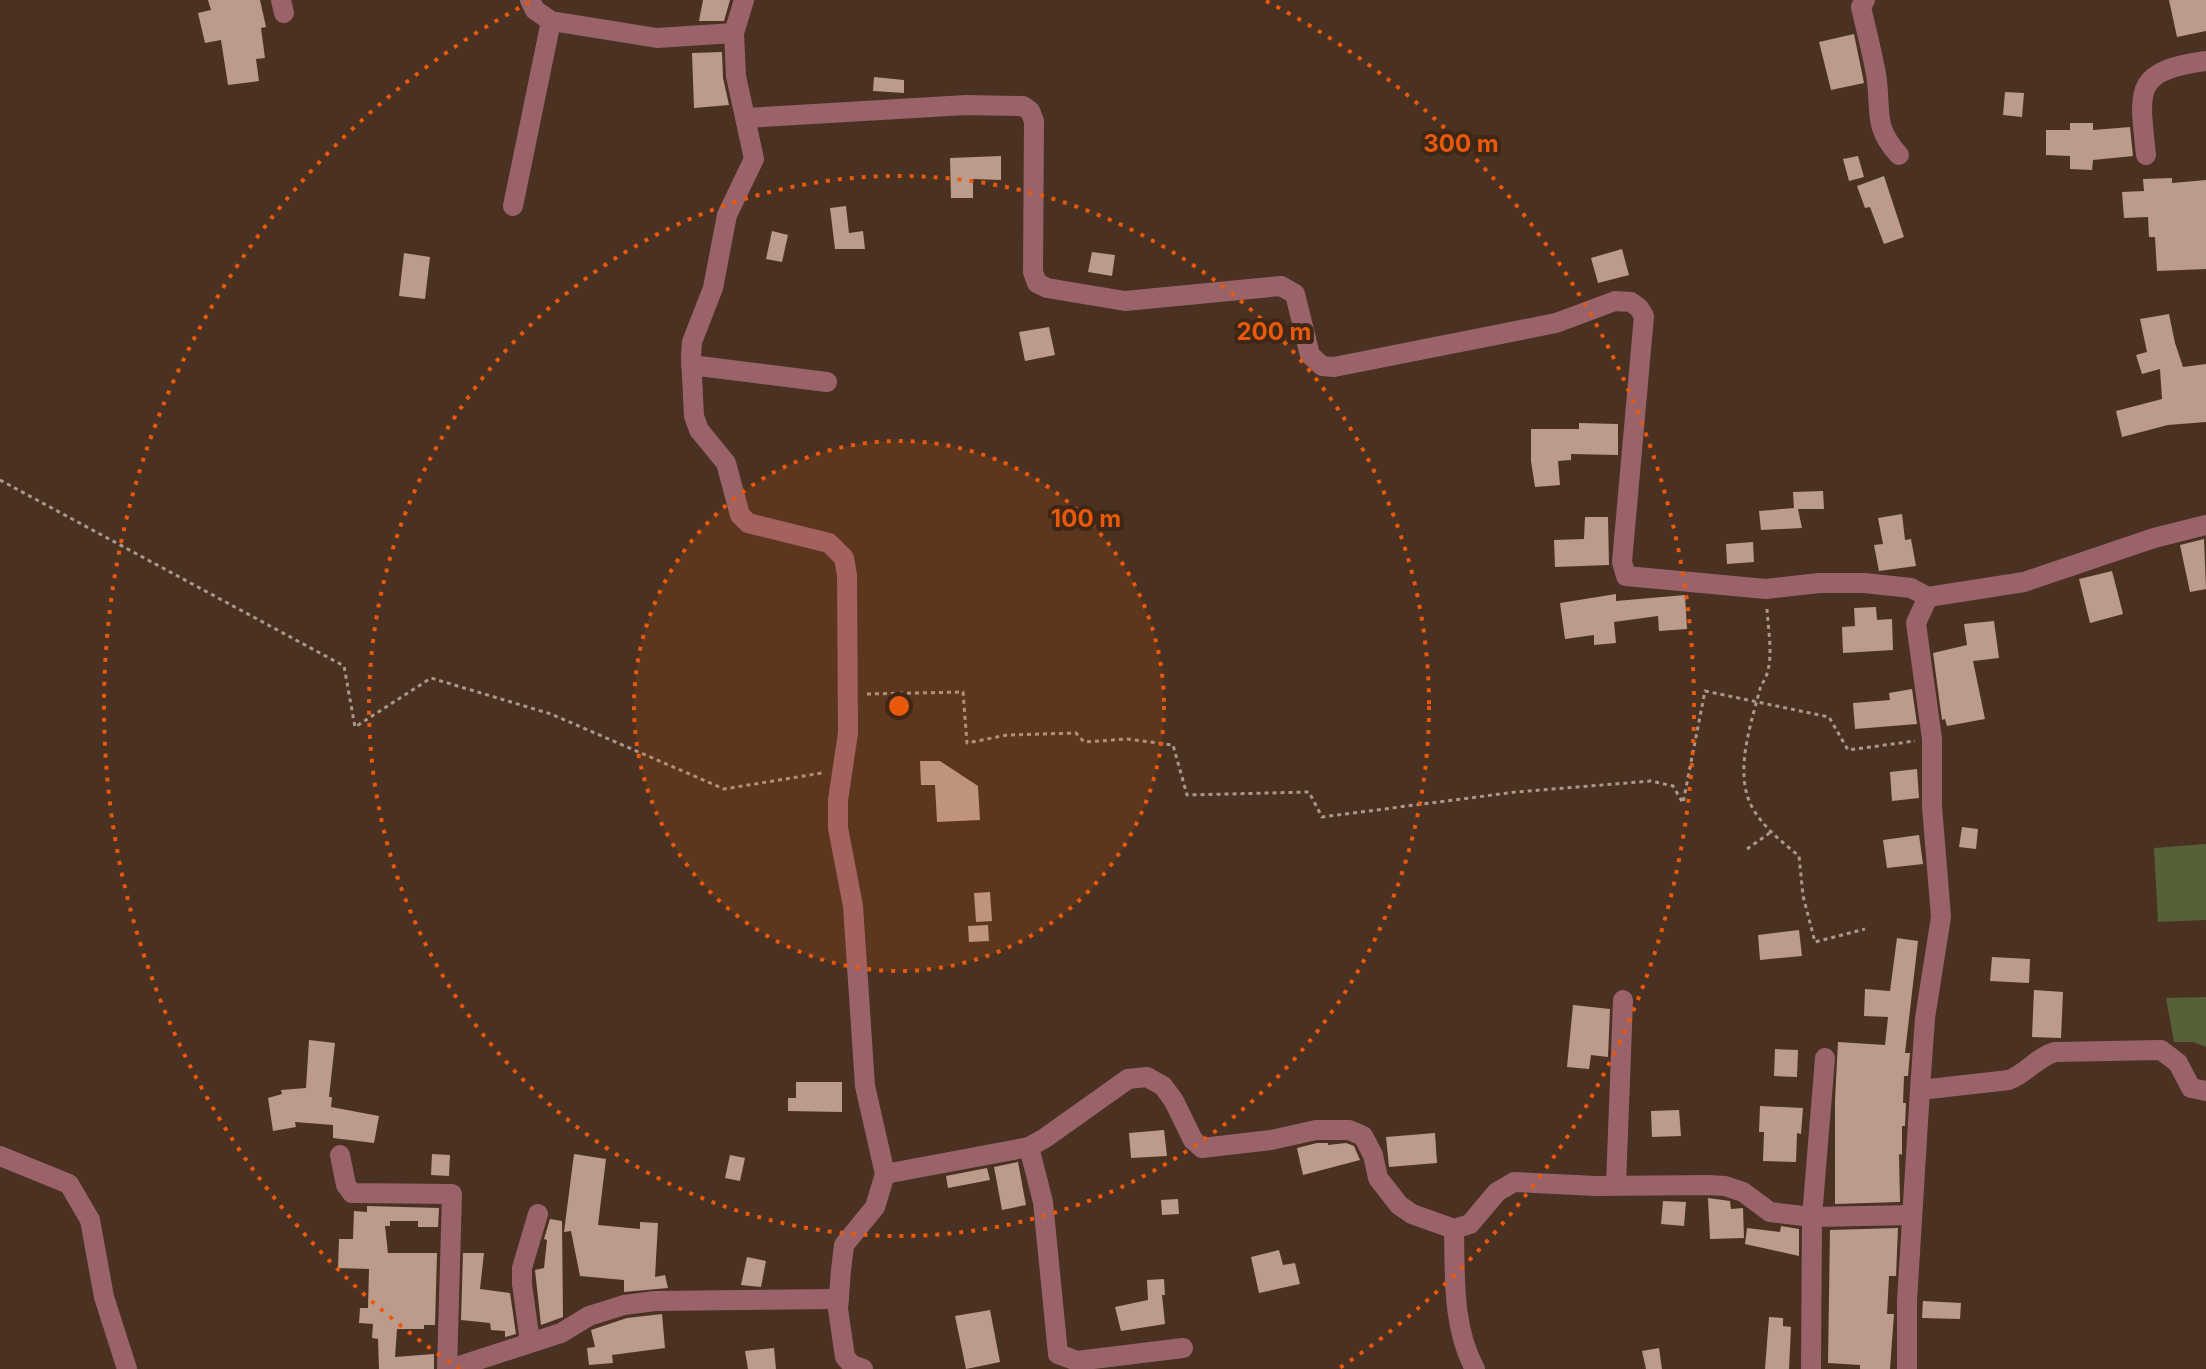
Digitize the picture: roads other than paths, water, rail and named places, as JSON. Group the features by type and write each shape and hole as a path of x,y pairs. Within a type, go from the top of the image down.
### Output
{"street":[{"path":"530,0 535,10 551,21 657,38 734,33"},
{"path":"744,0 734,33 736,76 754,159 727,215 713,288 692,342 694,416 699,430 726,463 740,515 748,523 829,543 844,558 847,575 848,696 838,828 853,906 865,1086 885,1174 875,1207 844,1245 839,1299 845,1357 852,1365 863,1369"},
{"path":"1865,0 1861,7 1876,77 1881,130 1899,155"},
{"path":"513,206 551,21"},
{"path":"2146,155 2142,97 2151,78 2167,68 2206,61"},
{"path":"746,118 966,105 1023,106 1030,111 1035,130 1033,272 1037,283 1047,288 1125,301 1281,286 1295,294 1310,355 1322,366 1334,367 1556,323 1615,301 1631,302 1644,316 1622,562 1626,576 1766,589 1819,583 1864,583 1911,588 1928,597 2024,582 2154,538 2206,525"},
{"path":"691,365 827,382"},
{"path":"1907,1369 1907,1301 1925,1018 1941,917 1932,806 1932,739 1916,623 1928,597"},
{"path":"1616,1185 1623,1000"},
{"path":"1920,1090 2009,1080 2022,1075 2043,1055 2055,1052 2161,1050 2178,1063 2191,1088 2206,1091"},
{"path":"1811,1369 1812,1217 1825,1058"},
{"path":"885,1174 1029,1147 1128,1079 1147,1077 1163,1086 1193,1140 1202,1148 1271,1140 1316,1130 1349,1130 1363,1136 1373,1155 1378,1178 1399,1205 1412,1214 1454,1229 1470,1224 1497,1192 1514,1182 1725,1186 1743,1192 1770,1212 1812,1217 1912,1215"},
{"path":"1029,1147 1043,1202 1058,1354 1077,1361 1183,1348"},
{"path":"340,1155 346,1185 352,1193 452,1194 448,1369 561,1333 589,1316 624,1305 655,1301 839,1299"},
{"path":"0,1156 69,1184 90,1220 104,1297 127,1369"},
{"path":"530,1342 522,1268 538,1214"},
{"path":"1454,1229 1456,1291 1462,1338 1475,1369"}]}
